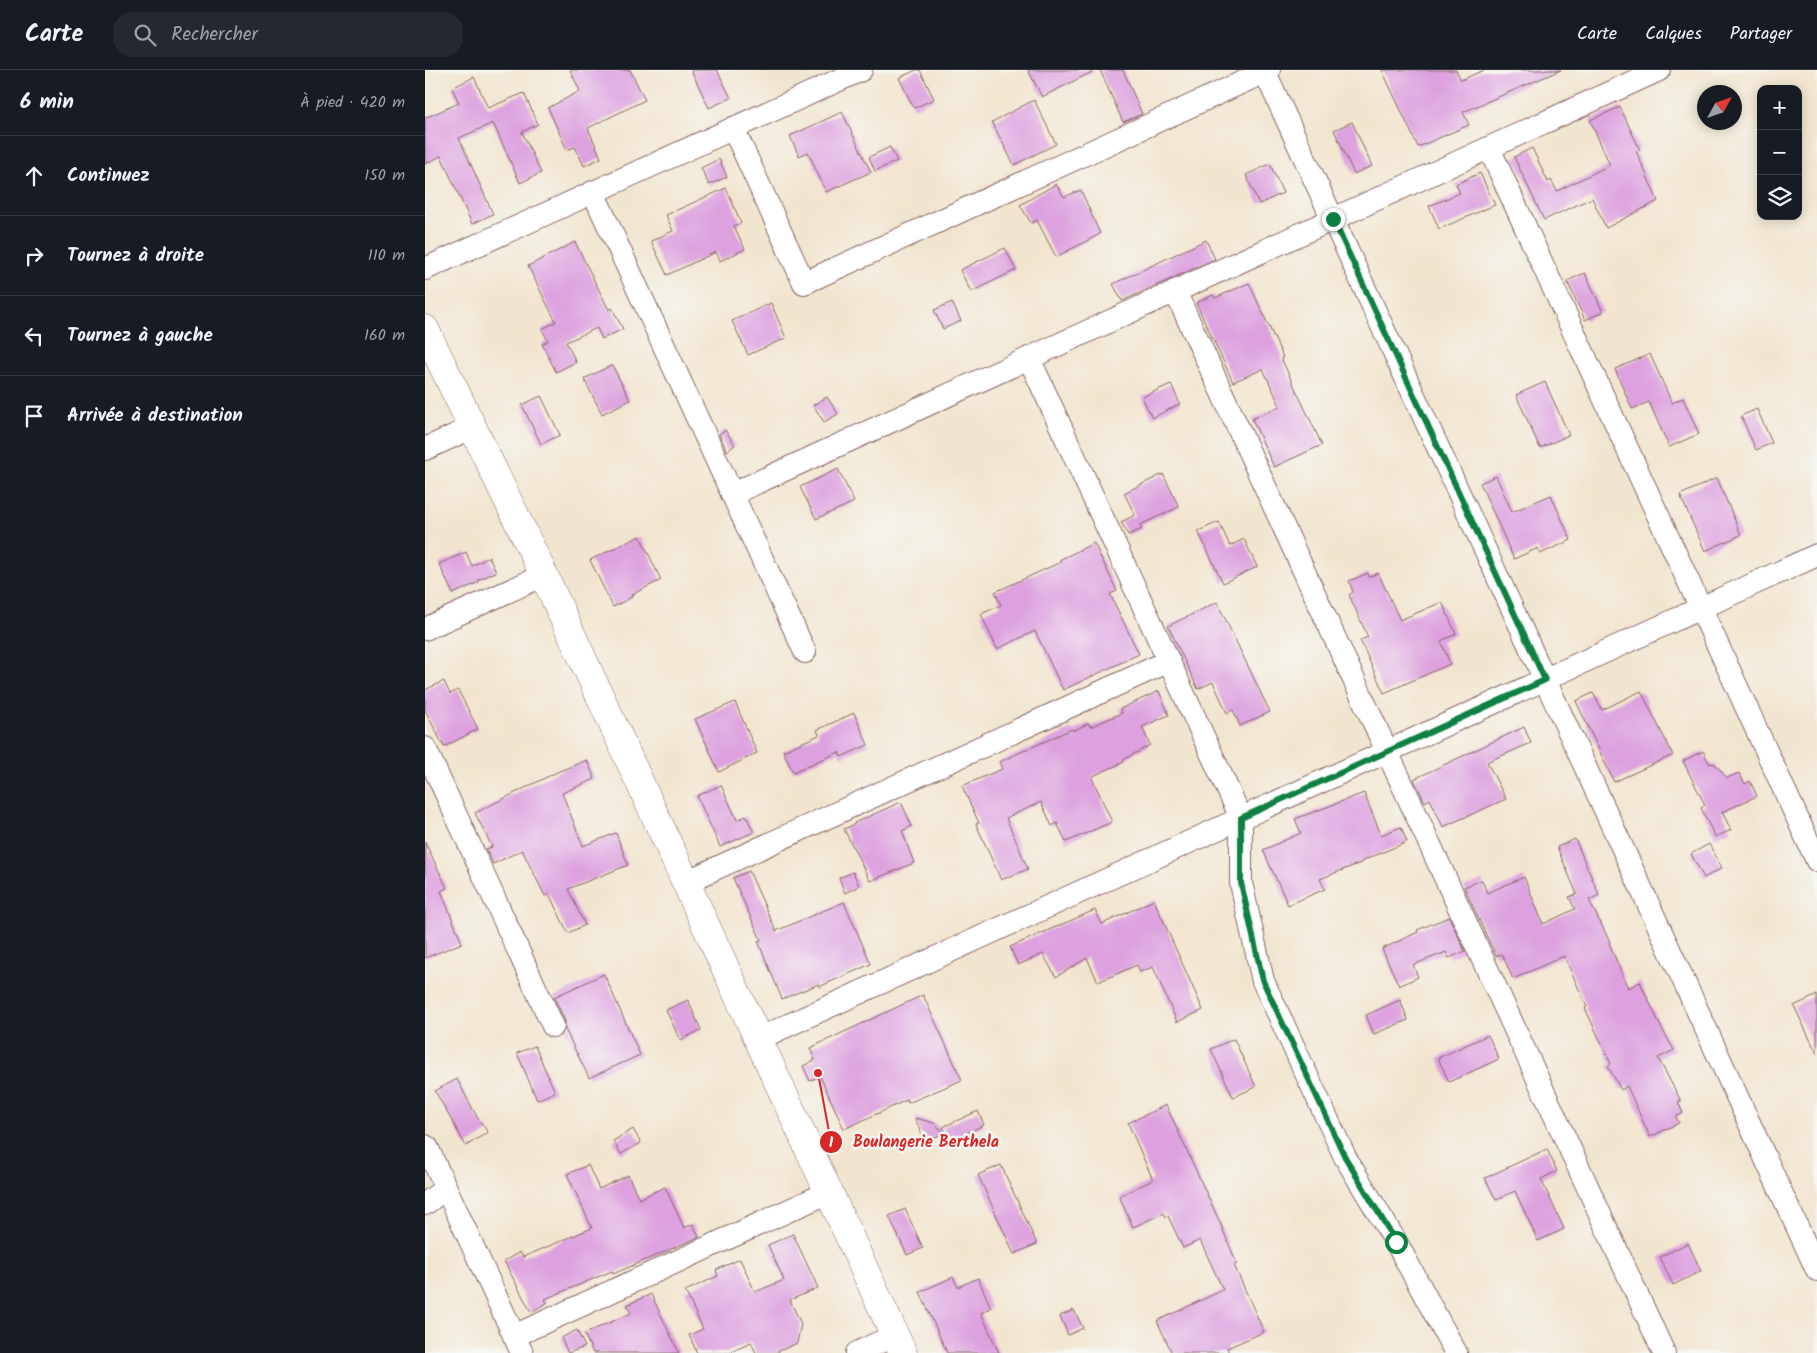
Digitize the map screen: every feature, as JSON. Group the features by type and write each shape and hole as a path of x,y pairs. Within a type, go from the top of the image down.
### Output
{"main road":[{"path":"425,329 544,575 899,1344"}],"street":[{"path":"425,269 860,70"},
{"path":"732,494 1659,70"},
{"path":"733,128 804,282 1266,71 1817,1270"},
{"path":"1489,148 1817,861"},
{"path":"593,192 805,652"},
{"path":"1175,291 1664,1353"},
{"path":"1029,358 1241,818 1241,883 1263,981 1345,1157 1396,1242 1456,1353"},
{"path":"425,449 473,427"},
{"path":"758,1039 1817,555"},
{"path":"425,629 544,575"},
{"path":"686,882 1169,662"},
{"path":"425,748 553,1026"},
{"path":"425,1146 518,1344 829,1192"},
{"path":"425,1204 446,1188"},
{"path":"857,1353 899,1344"}],"building":[{"path":"570,70 630,70 645,100 588,128 601,158 584,166 575,147 567,150 548,108 580,91"},
{"path":"691,70 717,70 731,98 709,108"},
{"path":"920,70 934,99 914,108 899,78"},
{"path":"1028,70 1096,70 1042,97"},
{"path":"1100,70 1123,70 1142,114 1123,122"},
{"path":"1382,70 1456,70 1461,80 1484,70 1561,70 1463,112 1469,125 1418,147"},
{"path":"474,77 488,108 524,93 538,124 522,132 541,173 520,183 493,123 459,138 493,214 472,224 441,156 425,164 425,118 459,103 452,88"},
{"path":"1034,100 1056,144 1014,165 992,122"},
{"path":"1620,107 1640,150 1636,151 1658,201 1606,228 1592,198 1544,220 1514,157 1532,148 1548,182 1551,180 1557,191 1610,165 1590,120"},
{"path":"842,112 871,172 826,192 808,152 799,156 790,136"},
{"path":"1352,122 1372,166 1354,174 1334,130"},
{"path":"890,147 897,161 875,171 869,157"},
{"path":"719,159 727,177 709,185 701,168"},
{"path":"1270,164 1283,193 1259,204 1246,175"},
{"path":"1480,173 1495,205 1439,229 1429,206 1460,193 1456,184"},
{"path":"1056,184 1064,197 1081,190 1100,234 1056,257 1037,220 1031,223 1020,205"},
{"path":"726,188 741,223 734,226 745,249 720,261 716,252 667,275 651,241 673,231 666,215"},
{"path":"1206,240 1215,259 1122,301 1113,284"},
{"path":"575,242 609,310 612,308 623,329 602,339 597,328 566,342 576,362 556,372 542,344 548,341 542,329 556,322 528,266"},
{"path":"1005,248 1016,270 971,292 960,270"},
{"path":"1585,273 1603,312 1585,320 1567,281"},
{"path":"1249,283 1283,357 1281,358 1322,445 1274,467 1252,419 1280,406 1263,369 1233,382 1196,303 1213,295 1215,298"},
{"path":"952,302 961,321 943,329 934,310"},
{"path":"771,303 786,338 748,355 732,321"},
{"path":"1650,354 1672,403 1683,398 1699,434 1669,447 1649,402 1632,409 1615,369"},
{"path":"612,365 630,400 602,414 584,379"},
{"path":"1545,382 1569,435 1540,448 1516,395"},
{"path":"1171,384 1180,404 1152,418 1142,397"},
{"path":"541,396 560,435 541,444 522,405"},
{"path":"827,397 838,414 824,422 813,405"},
{"path":"1757,409 1772,443 1756,450 1741,416"},
{"path":"725,430 735,445 727,451 719,434"},
{"path":"838,469 854,502 816,519 800,487"},
{"path":"1163,474 1179,507 1140,525 1142,529 1128,535 1121,522 1135,515 1124,493"},
{"path":"1496,476 1512,512 1551,495 1571,540 1540,554 1538,548 1514,559 1480,483"},
{"path":"1717,478 1741,535 1705,551 1680,495"},
{"path":"1219,522 1230,546 1244,539 1257,567 1223,583 1198,531"},
{"path":"640,536 661,580 631,595 632,597 613,607 590,560"},
{"path":"1094,543 1117,591 1110,594 1139,654 1063,690 1035,631 997,649 981,614 1001,605 995,592 1061,562 1059,560"},
{"path":"466,552 472,566 489,557 496,572 453,594 439,564"},
{"path":"1368,573 1369,577 1378,573 1400,620 1442,602 1456,634 1441,641 1450,664 1384,693 1360,640 1368,637 1349,595 1353,592 1349,581"},
{"path":"1217,602 1270,712 1240,726 1233,710 1227,713 1213,682 1198,689 1168,626"},
{"path":"444,681 450,694 458,690 478,729 444,747 425,710 425,690"},
{"path":"1159,691 1169,715 1142,727 1150,745 1123,760 1124,762 1092,778 1112,822 1066,842 1057,823 1052,826 1041,802 1006,818 1028,869 1001,880 976,824 979,823 962,786 1002,769 999,762 1072,729 1073,731 1089,723 1090,727 1122,713 1120,709"},
{"path":"1641,691 1673,755 1614,782 1576,701 1593,693 1602,710"},
{"path":"735,702 757,753 719,772 695,719"},
{"path":"854,713 868,745 841,757 839,752 793,772 783,751 819,735 817,730"},
{"path":"1524,727 1531,743 1487,762 1506,799 1443,827 1430,799 1425,802 1414,779"},
{"path":"1703,751 1709,763 1715,764 1727,778 1739,773 1745,784 1750,781 1757,796 1722,812 1731,830 1715,837 1701,808 1705,805 1683,761"},
{"path":"587,760 595,779 562,793 583,846 616,833 628,865 568,889 585,925 568,933 549,894 545,896 522,850 493,864 486,849 492,847 475,813 557,772"},
{"path":"721,785 737,820 746,816 754,832 720,847 697,796"},
{"path":"1364,793 1381,835 1401,827 1407,842 1320,879 1325,889 1288,905 1263,850 1301,833 1295,819"},
{"path":"901,802 912,826 902,831 914,863 870,881 844,829"},
{"path":"1575,839 1599,895 1589,900 1610,942 1628,988 1640,982 1674,1050 1658,1058 1681,1101 1678,1102 1683,1113 1676,1117 1679,1123 1650,1137 1627,1086 1621,1090 1608,1066 1611,1064 1564,956 1513,979 1502,954 1496,956 1464,887 1482,880 1487,893 1524,877 1543,924 1575,909 1569,897 1577,894 1557,847"},
{"path":"425,842 447,888 441,891 462,943 425,958"},
{"path":"1709,844 1722,868 1704,878 1691,854"},
{"path":"749,871 776,931 844,902 871,964 819,987 819,984 782,999 758,941 761,940 733,878"},
{"path":"853,872 859,886 845,893 839,878"},
{"path":"1154,900 1203,1010 1177,1022 1153,967 1140,972 1137,965 1098,982 1087,958 1056,977 1043,954 1018,965 1010,947 1095,910 1102,924"},
{"path":"1449,917 1465,951 1449,958 1446,952 1413,965 1418,977 1399,986 1382,949 1418,932 1417,930"},
{"path":"604,974 640,1055 589,1078 565,1029 565,1021 554,997"},
{"path":"923,995 962,1080 908,1103 907,1100 844,1129 820,1076 810,1081 803,1066 815,1060 810,1048"},
{"path":"1817,995 1817,1054 1794,1006"},
{"path":"688,1000 701,1030 680,1040 666,1010"},
{"path":"1400,1000 1408,1020 1374,1034 1366,1015"},
{"path":"1488,1035 1499,1059 1449,1082 1438,1058"},
{"path":"1234,1039 1256,1087 1233,1097 1211,1049"},
{"path":"535,1046 555,1092 537,1100 517,1053"},
{"path":"457,1079 477,1117 488,1132 466,1146 435,1091"},
{"path":"1166,1105 1221,1225 1237,1264 1234,1265 1264,1332 1227,1348 1229,1353 1172,1353 1157,1321 1223,1290 1200,1240 1183,1248 1168,1216 1166,1217 1164,1213 1133,1227 1119,1196 1153,1180 1128,1123"},
{"path":"978,1111 984,1125 950,1141 943,1127"},
{"path":"915,1118 934,1123 944,1133 927,1139 921,1133"},
{"path":"633,1129 641,1143 621,1154 613,1141"},
{"path":"1547,1149 1557,1171 1541,1179 1564,1229 1538,1241 1515,1191 1496,1200 1485,1178"},
{"path":"588,1165 599,1189 628,1175 639,1199 665,1187 684,1228 693,1224 699,1237 613,1274 612,1271 545,1299 547,1303 531,1312 504,1261 520,1252 523,1257 592,1228 567,1174"},
{"path":"1001,1165 1037,1244 1014,1254 978,1175"},
{"path":"905,1209 923,1248 907,1255 889,1216"},
{"path":"793,1234 818,1288 790,1300 801,1324 797,1343 775,1353 756,1353 751,1342 726,1353 697,1353 689,1335 703,1329 685,1291 718,1276 716,1270 740,1259 755,1292 784,1280 768,1245"},
{"path":"1688,1243 1701,1271 1673,1285 1660,1257"},
{"path":"953,1277 958,1287 978,1278 991,1308 981,1313 999,1353 947,1353 920,1292"},
{"path":"651,1294 679,1353 593,1353 584,1334 631,1313 627,1305"},
{"path":"1074,1310 1083,1328 1068,1335 1060,1316"},
{"path":"577,1330 585,1347 568,1353 561,1338"}],"place":[{"name":"Boulangerie Berthela","path":"818,1073"}],"route":[{"path":"1333,219 1545,680 1241,818 1241,883 1263,981 1345,1157 1396,1242"}]}
